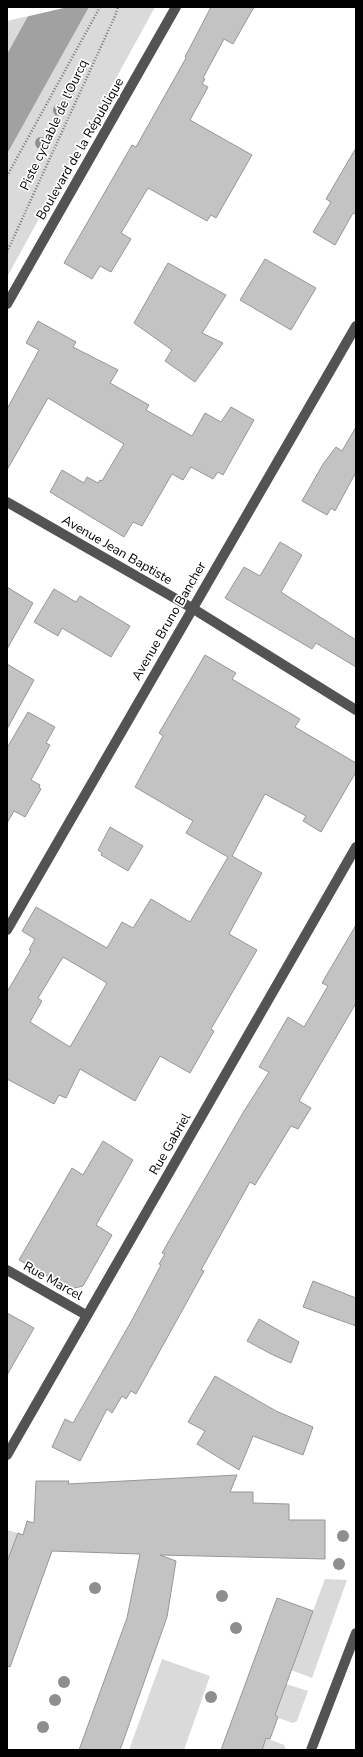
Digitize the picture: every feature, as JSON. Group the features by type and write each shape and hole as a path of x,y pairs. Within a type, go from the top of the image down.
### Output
{"street":[{"name":"Boulevard de la République","path":"7,304 176,7"},
{"name":"Avenue Bruno Bancher","path":"7,930 356,326"},
{"name":"Avenue Jean Baptiste","path":"7,502 192,608 356,710"},
{"name":"Rue Gabriel","path":"7,1455 356,847"},
{"name":"Rue Marcel","path":"7,1270 86,1315"},
{"path":"311,1750 356,1633"}],"path":[{"path":"7,176 100,7"},
{"name":"Piste cyclable de l'Ourcq","path":"7,252 116,16 118,7"}],"shaded area":[{"path":"33,7 89,7 7,154 7,54"},
{"path":"89,7 155,7 7,277 7,154"},
{"path":"28,16 7,54 7,21"},
{"path":"7,1530 18,1533 7,1562"},
{"path":"325,1579 347,1580 312,1678 291,1670"},
{"path":"162,1659 210,1676 184,1750 129,1750"},
{"path":"286,1684 308,1691 297,1721 293,1723 278,1718 275,1715"},
{"path":"266,1738 284,1745 286,1750 262,1750"}],"pier":[{"path":"31,7 68,7 25,17"}],"building":[{"path":"211,7 254,7 233,44 224,39 203,78 205,79 202,84 208,87 190,120 252,155 216,218 211,215 207,221 148,188 121,233 131,239 111,272 100,266 92,279 64,263 132,145 136,147 186,58 185,57"},
{"path":"356,148 356,214 353,213 335,245 313,232 331,202 326,199"},
{"path":"265,259 316,288 291,330 240,300"},
{"path":"168,263 226,295 202,333 223,343 195,382 165,361 172,350 134,323"},
{"path":"38,321 76,342 73,347 118,370 110,383 149,405 146,410 192,436 205,413 221,422 231,407 254,420 223,475 218,472 213,479 191,467 183,480 172,474 142,526 133,522 124,537 50,492 62,470 84,483 87,477 98,483 100,480 102,481 124,444 48,398 7,470 7,409 39,350 26,343"},
{"path":"356,427 356,472 335,511 331,508 327,515 302,501 323,464 336,447 342,451"},
{"path":"280,542 302,555 281,592 356,640 356,667 316,643 312,649 225,598 244,567 260,576"},
{"path":"7,587 33,603 7,649"},
{"path":"54,589 76,602 80,596 130,626 111,657 62,628 58,636 34,622"},
{"path":"205,655 236,673 232,679 300,719 295,727 356,763 356,772 321,832 303,821 306,816 265,794 232,856 262,873 229,934 257,950 211,1029 214,1031 190,1073 160,1056 135,1101 80,1069 66,1098 59,1095 54,1104 7,1079 7,992 31,951 29,950 35,939 22,931 36,907 107,948 122,922 133,928 151,899 190,922 228,857 186,833 193,821 135,787 163,736 159,733","holes":["63,957 107,983 70,1047 30,1022 42,1001 38,998"]},
{"path":"7,664 34,680 7,729"},
{"path":"28,712 55,727 46,743 50,745 31,780 40,785 39,787 41,789 25,817 14,811 7,823 7,748"},
{"path":"110,827 143,846 128,871 101,855 102,853 98,850"},
{"path":"356,925 356,1003 299,1101 311,1108 298,1129 291,1126 255,1185 250,1182 201,1270 204,1271 136,1394 131,1391 126,1399 122,1396 112,1413 107,1409 80,1461 52,1447 65,1419 73,1423 132,1320 161,1265 159,1264 165,1254 162,1253 244,1111 269,1072 259,1067 288,1017 304,1027 328,986 322,983"},
{"path":"103,1141 133,1160 96,1225 112,1235 83,1286 70,1289 19,1260 72,1168 83,1175"},
{"path":"313,1281 356,1298 356,1326 303,1307"},
{"path":"7,1313 34,1328 7,1375"},
{"path":"259,1319 299,1342 291,1363 247,1341"},
{"path":"215,1376 276,1411 313,1427 303,1455 253,1436 239,1470 197,1444 205,1431 188,1422"},
{"path":"237,1475 230,1492 253,1492 253,1503 289,1504 289,1520 325,1520 325,1559 160,1555 176,1561 167,1617 120,1750 79,1750 127,1618 140,1554 52,1551 10,1667 7,1666 7,1562 18,1533 23,1535 27,1521 34,1523 36,1481 69,1481 68,1484"},
{"path":"277,1598 313,1611 275,1715 278,1717 270,1739 266,1738 262,1750 221,1750"}]}
